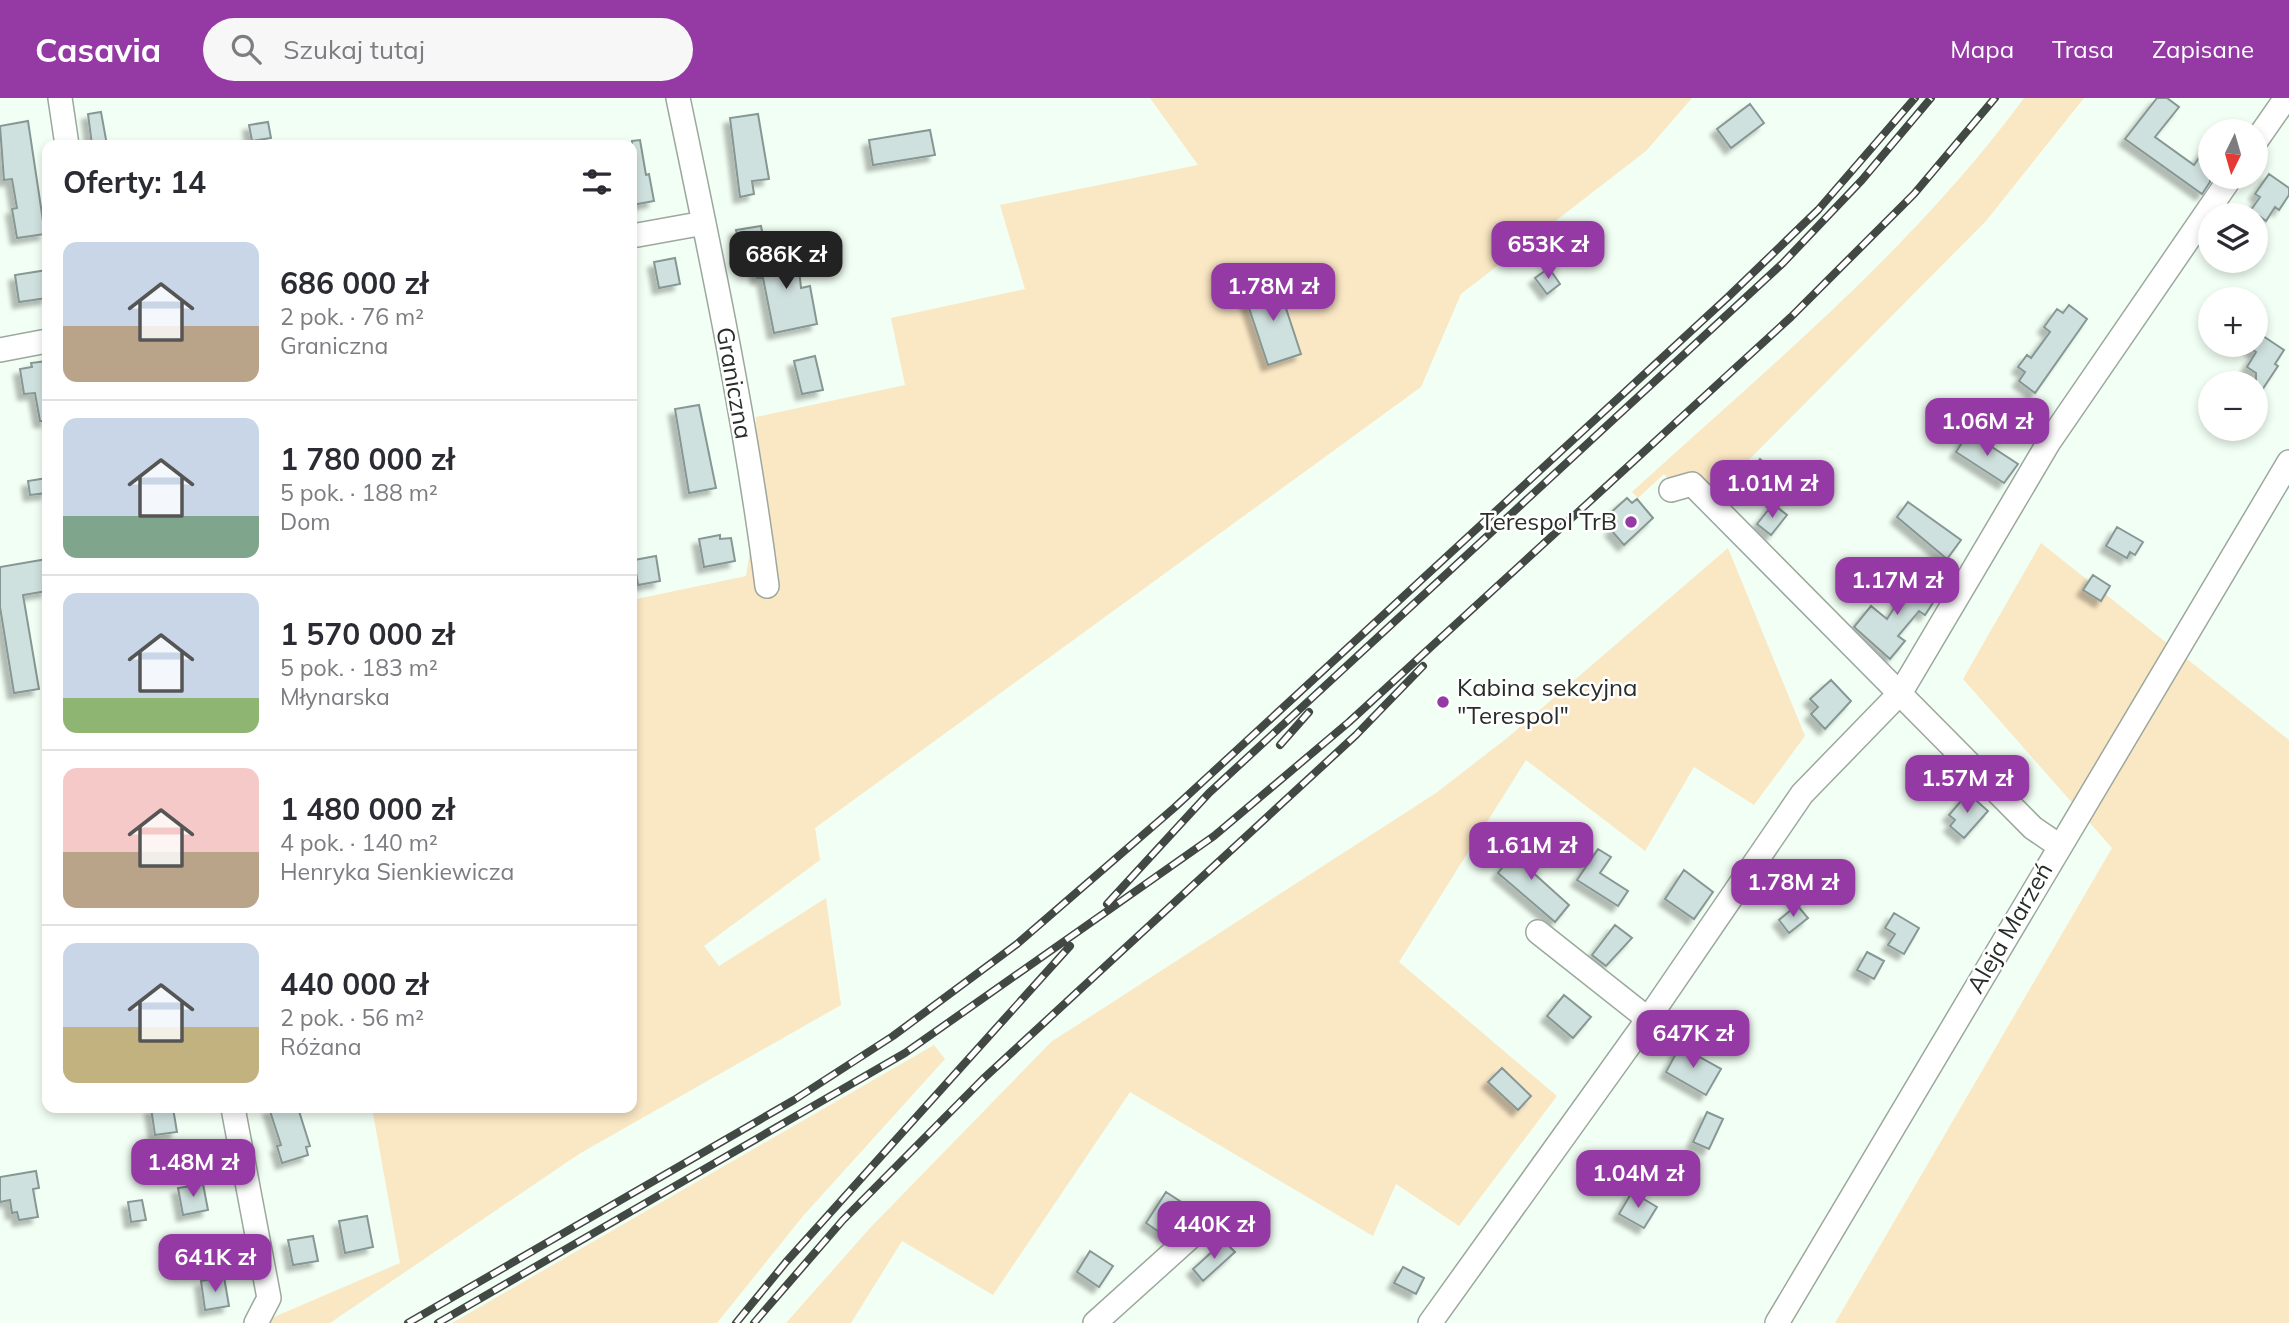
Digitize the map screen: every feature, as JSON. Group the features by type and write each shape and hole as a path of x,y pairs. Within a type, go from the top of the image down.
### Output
{"street":[{"path":"60,98 66,140"},
{"name":"Graniczna","path":"678,98 757,507 767,586"},
{"path":"2268,124 2286,98"},
{"path":"1430,1323 1648,1019 1802,794 1901,692 2049,442 2223,189"},
{"path":"637,235 704,223"},
{"path":"0,350 42,342"},
{"name":"Aleja Marzeń","path":"1777,1323 2058,845 2201,615 2289,462"},
{"path":"1671,490 1692,484 2033,828 2058,845"},
{"path":"1538,932 1648,1019"},
{"path":"234,1113 269,1298 256,1323"},
{"path":"1095,1323 1207,1222"}],"shaded area":[{"path":"1150,98 1692,98 1646,151 1461,294 1421,387 815,828 820,860 704,946 719,966 826,898 841,1005 579,1154 330,1323 260,1323 400,1263 373,1113 637,1113 637,599 746,576 757,507 756,417 905,385 891,318 1025,289 1000,205 1198,165"},
{"path":"2024,98 2084,98 1986,221 1712,497 1686,472 1673,484 1664,474 1638,498 1632,492 1787,352 1888,256 1981,153"},
{"path":"2041,543 2289,740 2289,1323 1835,1323 2112,848 1963,679"},
{"path":"1728,548 1805,736 1754,805 1694,767 1645,851 1526,760 1399,962 1557,1096 1459,1226 1396,1184 1373,1236 1130,1092 993,1295 902,1241 851,1323 786,1323 870,1228 1051,1042 1436,793 1507,738"},
{"path":"934,1045 945,1059 803,1216 717,1323 452,1323"}],"building":[{"path":"2157,98 2167,98 2179,107 2155,137 2194,165 2198,159 2198,189 2205,189 2202,194 2125,139"},
{"path":"1750,104 1764,123 1731,148 1717,129"},
{"path":"101,112 106,140 91,140 88,114"},
{"path":"758,114 769,179 752,181 754,194 740,197 730,118"},
{"path":"28,121 42,214 42,234 17,238 12,209 17,208 12,179 4,180 0,126"},
{"path":"268,122 271,138 252,140 249,125"},
{"path":"930,130 935,155 873,165 869,140"},
{"path":"637,140 640,140 654,201 637,204"},
{"path":"2268,175 2289,188 2289,195 2279,210 2275,207 2268,218 2268,203 2256,203 2260,197 2255,194 2258,189 2268,189"},
{"path":"761,226 765,247 741,252 736,230"},
{"path":"797,250 801,288 810,286 817,324 774,333 763,278 757,278 754,256"},
{"path":"675,258 680,284 659,288 654,262"},
{"path":"1549,268 1560,284 1547,294 1535,278"},
{"path":"42,271 42,299 19,302 15,275"},
{"path":"1277,281 1301,354 1268,365 1244,293"},
{"path":"2069,305 2087,319 2035,393 2019,381 2025,372 2018,367 2027,355 2031,358 2050,332 2044,327 2057,309 2063,313"},
{"path":"2268,339 2284,350 2268,381 2268,371 2253,371 2247,367 2253,357 2268,357"},
{"path":"815,356 823,390 802,394 794,361"},
{"path":"42,362 42,421 35,393 24,394 20,369 32,367 31,363"},
{"path":"699,405 716,488 689,493 675,409"},
{"path":"1969,432 2018,464 2004,483 1956,452"},
{"path":"1760,459 1786,481 1777,492 1751,471"},
{"path":"42,479 42,494 30,495 28,481"},
{"name":"Terespol TrB","path":"1627,498 1632,503 1637,499 1653,518 1624,545 1611,530 1616,525 1607,516"},
{"path":"1908,502 1961,540 1947,559 1897,517"},
{"path":"1773,504 1787,515 1771,535 1757,524"},
{"path":"2117,527 2143,542 2135,555 2130,552 2127,558 2106,546"},
{"path":"720,535 720,539 731,538 735,561 704,567 699,539"},
{"path":"656,556 660,581 638,585 637,559"},
{"path":"42,560 42,592 23,595 39,689 14,693 0,607 0,567"},
{"path":"1917,573 1934,584 1928,593 1936,598 1925,615 1919,611 1898,636 1905,641 1890,659 1854,627 1871,606 1887,619"},
{"path":"2093,575 2110,586 2101,601 2083,590"},
{"path":"1831,680 1851,701 1825,729 1811,714 1818,707 1810,699"},
{"path":"1968,793 1988,811 1964,838 1950,826 1955,820 1949,815"},
{"path":"1515,840 1537,858 1529,869 1569,905 1555,922 1498,873 1510,858 1504,853"},
{"path":"1598,849 1611,857 1600,873 1628,891 1618,906 1577,880"},
{"path":"1684,870 1713,892 1694,919 1665,899"},
{"path":"1797,905 1808,918 1789,933 1779,920"},
{"path":"1894,913 1919,928 1904,954 1888,945 1895,934 1885,928"},
{"path":"1615,925 1632,938 1606,966 1592,955"},
{"path":"1867,952 1884,961 1874,979 1857,970"},
{"path":"1564,995 1591,1017 1573,1038 1547,1016"},
{"path":"1680,1046 1721,1069 1706,1095 1666,1072"},
{"path":"1502,1068 1531,1096 1518,1110 1488,1082"},
{"path":"1707,1112 1723,1119 1709,1149 1693,1142"},
{"path":"152,1113 174,1113 177,1132 155,1135"},
{"path":"271,1113 300,1113 310,1146 306,1147 308,1155 282,1163 277,1146 281,1145"},
{"path":"36,1171 39,1188 33,1189 38,1217 19,1220 17,1212 12,1213 10,1200 0,1202 0,1177"},
{"path":"203,1184 208,1210 183,1215 178,1188"},
{"path":"1166,1192 1186,1205 1165,1236 1146,1223"},
{"path":"1632,1192 1657,1207 1644,1228 1619,1214"},
{"path":"142,1200 146,1220 131,1222 128,1202"},
{"path":"367,1216 373,1247 345,1253 339,1221"},
{"path":"313,1236 318,1261 293,1265 288,1240"},
{"path":"1224,1241 1235,1252 1203,1281 1193,1269"},
{"path":"1090,1251 1113,1266 1099,1287 1077,1272"},
{"path":"1403,1267 1424,1278 1416,1294 1394,1283"},
{"path":"224,1277 229,1306 205,1310 201,1281"}],"railway":[{"path":"408,1323 794,1100 893,1036 1017,944 1174,808 1728,297 1818,210 1915,98"},
{"path":"1107,904 1209,793 1783,263 1862,180 1931,98"},
{"path":"438,1323 905,1053 1214,836 1349,722 1791,317 1914,194 1995,98"},
{"path":"754,1323 843,1220 983,1079 1356,735 1423,666"},
{"path":"1280,745 1309,712"},
{"path":"736,1323 786,1262 1070,946"}],"place":[{"name":"Terespol TrB","path":"1631,522"},
{"name":"Kabina sekcyjna \"Terespol\"","path":"1443,702"}]}
